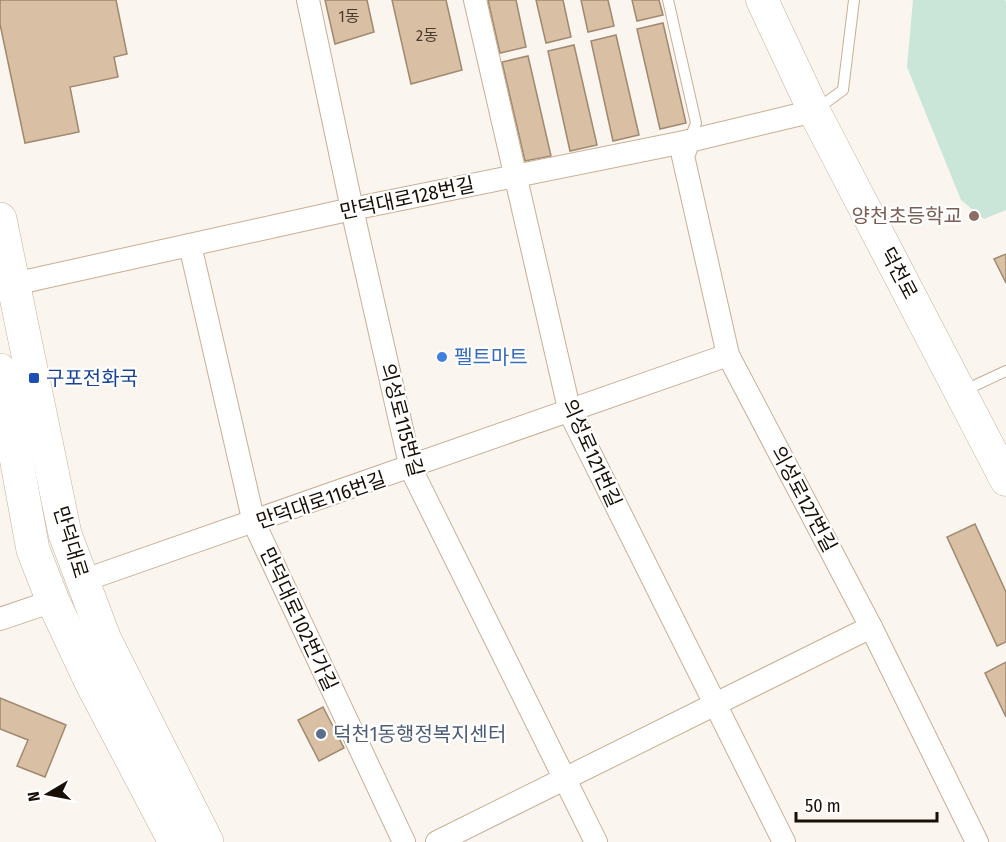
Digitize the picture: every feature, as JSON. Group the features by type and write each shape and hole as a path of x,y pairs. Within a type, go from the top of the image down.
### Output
{"main road":[{"name":"덕천로","path":"762,0 814,111 1006,480"},
{"name":"만덕대로","path":"0,219 7,285 65,534 105,640 195,840"},
{"name":"만덕대로","path":"0,370 33,550 53,601 139,774 195,840"}],"street":[{"name":"의성로115번길","path":"308,0 352,209 411,469 596,842"},
{"name":"의성로121번길","path":"475,0 570,413 712,703 784,842"},
{"name":"만덕대로128번길","path":"7,285 352,209 689,141 814,111"},
{"name":"의성로127번길","path":"689,141 683,156 728,356 871,627 977,842"},
{"name":"만덕대로102번가길","path":"190,245 254,523 404,842"},
{"name":"만덕대로116번길","path":"82,581 411,469 728,356"},
{"path":"0,619 53,601"},
{"path":"437,842 565,780 712,703 871,627"}],"lane":[{"path":"668,0 696,123 689,141"},
{"path":"814,111 843,90 854,0"},
{"path":"961,392 1006,371"}],"green space":[{"name":"양천초등학교","path":"913,0 1005,0 1006,2 1006,210 984,219 961,200 907,67"}],"building":[{"path":"0,0 116,0 127,54 114,57 118,77 70,87 79,132 25,143 0,24"},
{"path":"325,0 367,0 374,32 335,44"},
{"path":"392,0 446,0 462,70 411,84"},
{"path":"488,0 516,0 526,47 500,53"},
{"path":"536,0 563,0 571,37 546,43"},
{"path":"581,0 608,0 614,26 588,32"},
{"path":"632,0 659,0 663,15 637,21"},
{"path":"663,23 686,123 660,129 637,29"},
{"path":"616,35 639,135 613,141 591,41"},
{"path":"574,45 597,145 570,151 548,51"},
{"path":"528,56 551,156 525,161 502,62"},
{"path":"1006,254 1006,283 994,259"},
{"path":"975,524 1006,592 1006,642 997,646 947,537"},
{"path":"1006,662 1006,717 985,673"},
{"path":"0,698 66,725 45,777 17,766 28,740 0,729"},
{"name":"덕천1동행정복지센터","path":"323,707 344,748 319,761 298,720"}],"place":[{"name":"양천초등학교","path":"974,216"},
{"name":"펠트마트","path":"442,357"},
{"name":"구포전화국","path":"34,378"},
{"name":"덕천1동행정복지센터","path":"321,734"}]}
